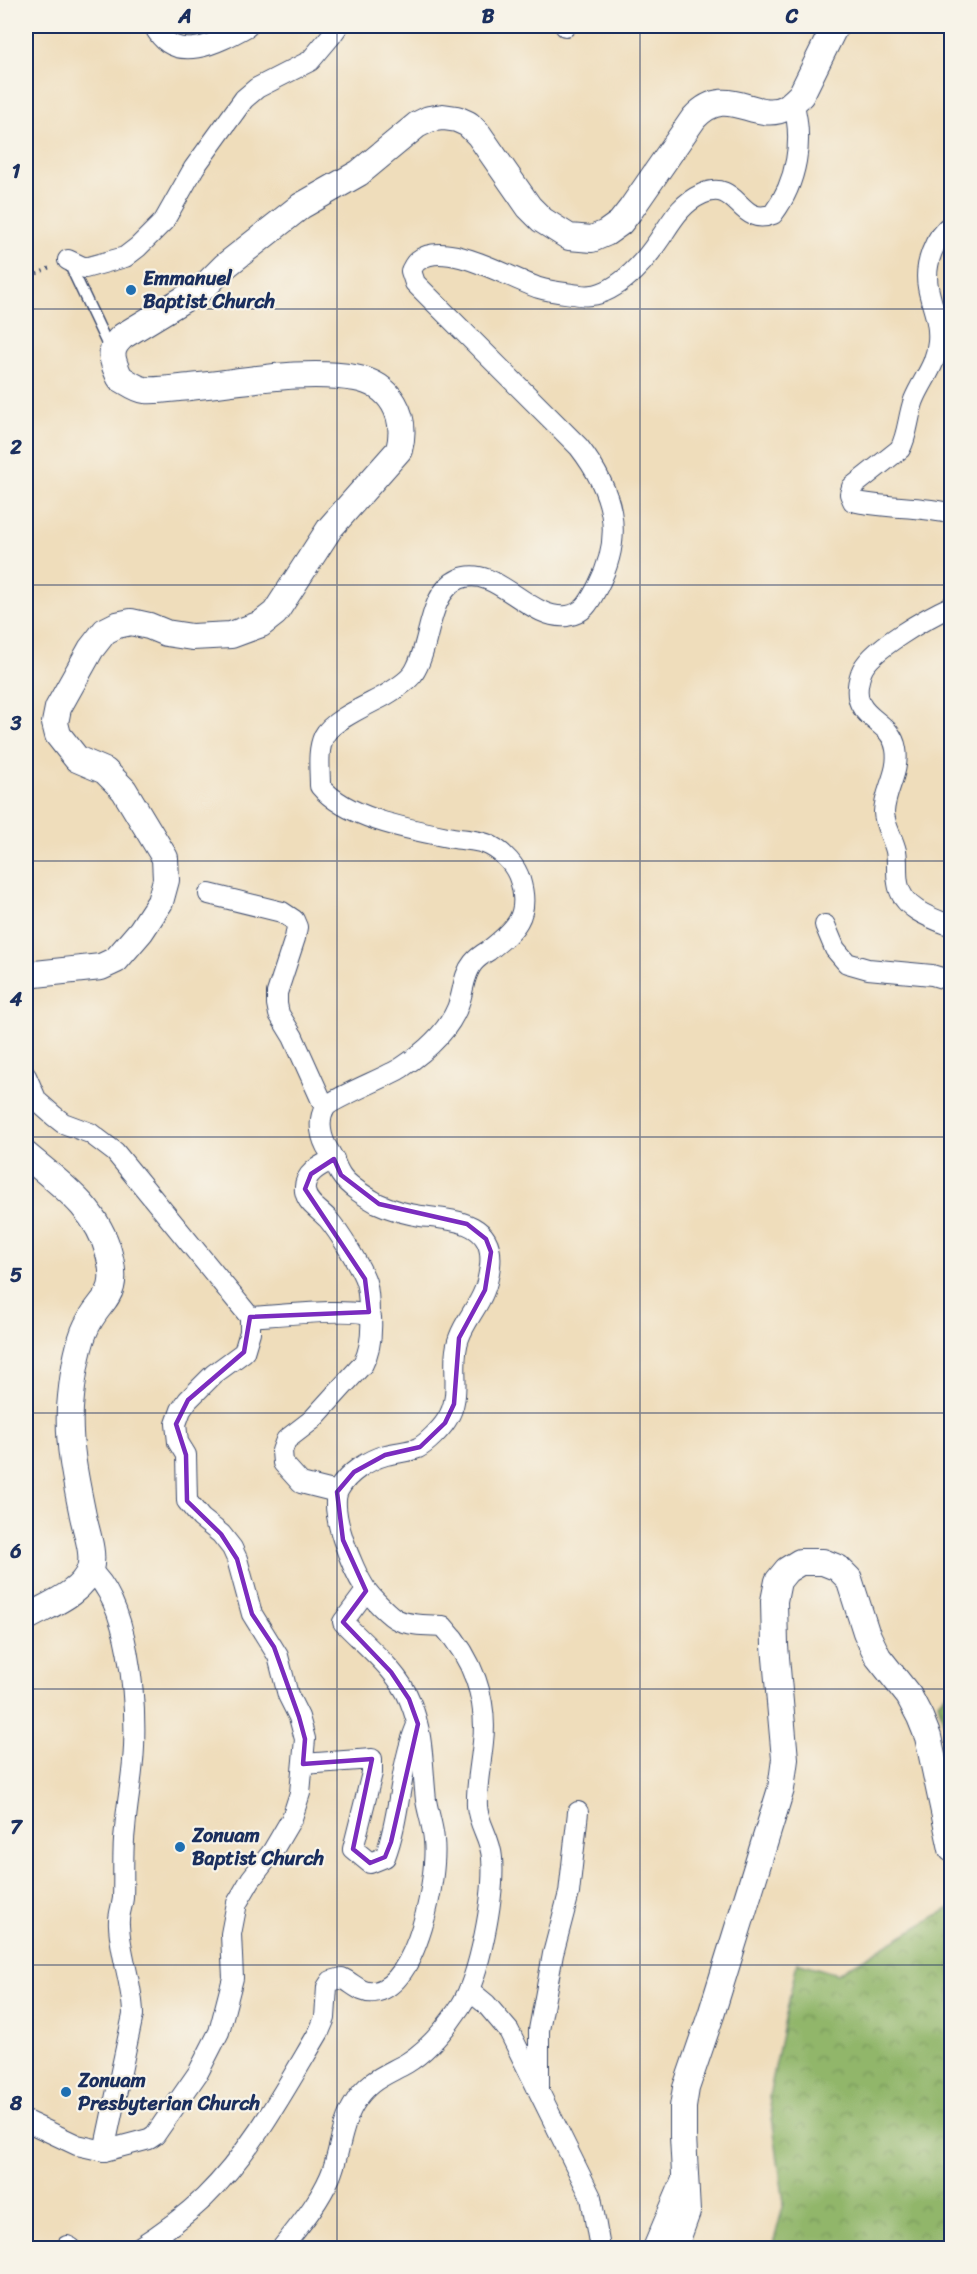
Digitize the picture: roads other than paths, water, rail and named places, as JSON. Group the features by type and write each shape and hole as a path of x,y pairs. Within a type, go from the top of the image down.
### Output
{"street":[{"path":"154,26 159,35 169,44 183,48 213,43 248,26"},
{"path":"68,260 85,268 125,257 138,247 164,221 194,168 244,99 257,88 310,61 338,26"},
{"path":"26,975 101,967 116,960 141,931 160,902 166,880 165,858 124,790 105,771 77,759 58,735 55,723 58,708 82,663 105,630 130,622 166,633 192,637 231,635 261,624 275,613 330,528 399,450 402,437 402,421 387,393 356,378 312,376 270,378 142,390 120,378 111,353 115,343 204,287 225,266 301,206 359,173 411,130 429,119 443,117 457,119 468,124 479,135 535,214 557,232 580,240 592,239 606,233 620,223 703,108 723,102 766,111 777,111 787,107 801,95 835,26"},
{"path":"282,2248 314,2207 329,2178 352,2106 365,2087 427,2048 449,2022 469,1990 489,1909 492,1859 489,1841 477,1810 477,1787 484,1741 484,1716 480,1692 472,1668 459,1643 444,1626 397,1620 366,1591 344,1540 336,1510 337,1492 354,1472 385,1455 420,1447 430,1440 445,1423 454,1404 457,1386 456,1356 459,1338 485,1290 490,1252 486,1239 467,1224 420,1216 379,1204 356,1190 341,1175 323,1143 321,1126 325,1108 331,1102 402,1068 450,1025 460,1002 465,976 474,961 510,934 519,922 524,898 520,877 507,858 488,844 408,828 365,814 327,795 320,786 320,758 325,735 334,725 397,688 411,676 420,662 437,600 447,586 461,577 479,576 536,609 553,616 577,614 587,606 600,581 611,555 613,530 612,513 605,489 594,467 579,447 415,283 411,271 418,260 434,253 452,255 513,276 541,289 583,296 599,294 615,285 637,266 659,240 683,205 706,192 720,191 729,195 751,216 757,218 773,214 788,189 796,165 798,120 793,102"},
{"path":"951,224 940,236 930,260 928,286 938,326 937,352 929,373 915,398 907,421 904,442 900,449 852,487 850,494 853,501 866,504 933,509 951,514"},
{"path":"951,606 931,616 876,652 861,669 857,687 860,703 868,716 892,737 896,750 894,778 888,792 884,812 896,853 900,894 907,904 951,926"},
{"path":"208,894 282,912 294,920 297,927 295,938 277,993 277,1004 279,1014 293,1037 325,1108"},
{"path":"825,925 835,950 847,963 867,969 932,975 951,981"},
{"path":"26,988 58,972"},
{"path":"26,1076 37,1101 54,1116 63,1123 90,1132 115,1152 250,1317 250,1332 244,1352 214,1374 181,1410 176,1424 178,1442 186,1455 187,1501 201,1518 221,1534 237,1559 252,1614 274,1647 288,1695 305,1739 300,1793 292,1818 272,1852 251,1878 237,1903 231,1934 233,1978 219,2032 198,2073 155,2135 149,2139 104,2151 76,2145 26,2121"},
{"path":"26,1155 73,1194 96,1223 104,1238 112,1268 112,1284 106,1299 85,1329 73,1374 70,1407 71,1453 90,1547 90,1570 82,1583 26,1618"},
{"path":"334,1159 319,1166 311,1174 305,1189 312,1205 337,1230 365,1279 369,1293 371,1321 369,1354 363,1364 312,1420 286,1440 282,1451 283,1463 301,1483 337,1492"},
{"path":"250,1317 344,1312 369,1314"},
{"path":"674,2248 687,2212 683,2107 686,2088 781,1789 785,1759 775,1646 774,1601 778,1581 787,1570 800,1562 823,1562 838,1568 849,1579 866,1632 878,1657 909,1696 924,1727 951,1849"},
{"path":"90,1570 100,1578 111,1596 119,1618 128,1661 134,1748 124,1829 123,1897 119,1924 134,2015 104,2151"},
{"path":"138,2248 170,2227 205,2197 248,2147 319,2032 325,2018 327,1987 331,1981 342,1978 358,1989 374,1993 384,1989 398,1978 410,1957 422,1927 429,1900 435,1840 428,1814 423,1751 418,1724 409,1699 391,1672 343,1622 366,1591"},
{"path":"303,1764 372,1759 372,1773 353,1849 370,1863 385,1857 391,1842 409,1747 418,1724"},
{"path":"539,2095 539,2030 553,1954 569,1893 578,1812"},
{"path":"469,1990 486,2004 509,2031 591,2197 600,2248"},
{"path":"653,2248 686,2171"}],"lane":[{"path":"68,260 111,353"}],"place":[{"name":"Emmanuel Baptist Church","path":"131,290"},
{"name":"Zonuam Baptist Church","path":"180,1847"},
{"name":"Zonuam Presbyterian Church","path":"66,2092"}]}
